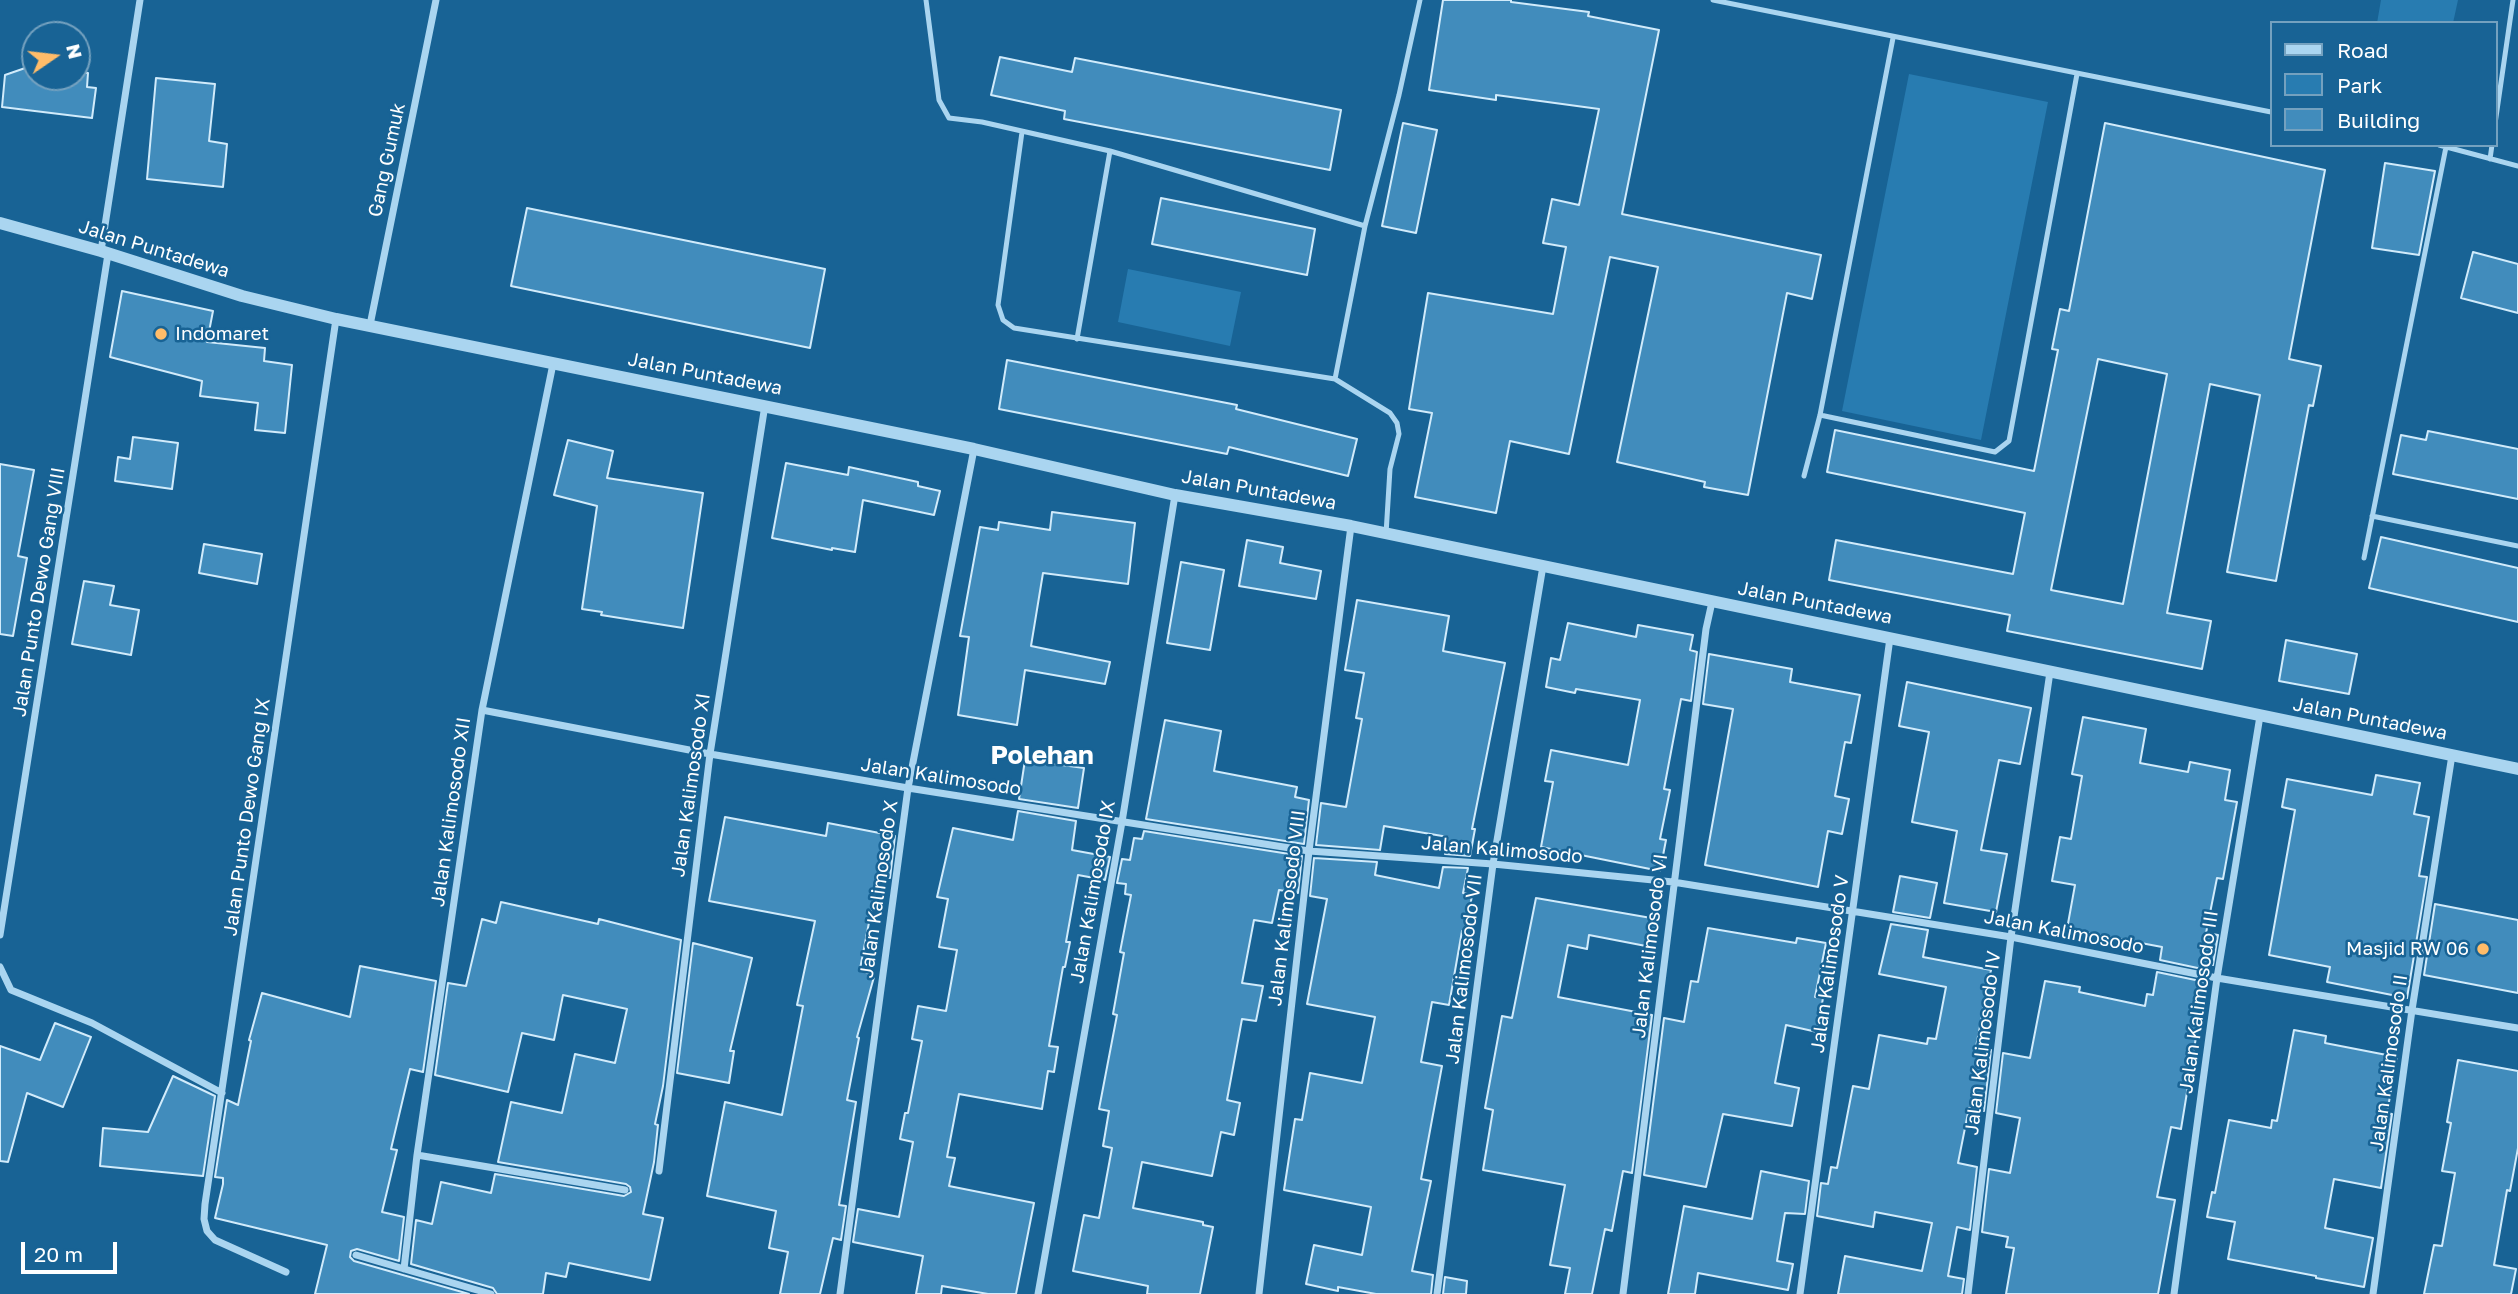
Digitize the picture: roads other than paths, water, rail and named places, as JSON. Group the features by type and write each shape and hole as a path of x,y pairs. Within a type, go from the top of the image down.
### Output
{"street":[{"name":"Jalan Punto Dewo Gang VIII","path":"0,935 105,253 140,0"},
{"name":"Gang Gumuk","path":"370,326 436,0"},
{"name":"Jalan Puntadewa","path":"0,223 242,296 370,326 765,405 1175,495 1351,526 2518,769"},
{"name":"Jalan Punto Dewo Gang IX","path":"286,1272 215,1240 207,1231 205,1204 336,318"},
{"name":"Jalan Kalimosodo XII","path":"404,1269 417,1155 482,710 553,364"},
{"name":"Jalan Kalimosodo XI","path":"659,1171 710,754 765,405"},
{"name":"Jalan Kalimosodo X","path":"840,1294 908,788 974,449"},
{"name":"Jalan Kalimosodo IX","path":"1038,1294 1122,822 1175,495"},
{"name":"Jalan Kalimosodo VIII","path":"1259,1294 1309,851 1351,526"},
{"name":"Jalan Kalimosodo VII","path":"1437,1294 1493,864 1543,566"},
{"name":"Jalan Kalimosodo VI","path":"1623,1294 1673,882 1706,628 1712,602"},
{"name":"Jalan Kalimosodo V","path":"1800,1294 1890,638"},
{"name":"Jalan Kalimosodo IV","path":"1968,1294 2011,937 2050,672"},
{"name":"Jalan Kalimosodo","path":"482,710 710,754 908,788 1309,851 1493,864 1673,882 2011,937 2217,978 2518,1028"},
{"name":"Jalan Kalimosodo III","path":"2174,1294 2217,978 2260,716"},
{"name":"Jalan Kalimosodo II","path":"2373,1294 2412,1010 2452,754"},
{"path":"0,967 11,990 92,1023 222,1093"},
{"path":"417,1155 625,1190"},
{"path":"356,1255 491,1294"}],"lane":[{"path":"926,0 939,100 949,118 982,122 1110,151 1365,226"},
{"path":"1335,379 1365,226 1420,0"},
{"path":"1713,0 1749,3 1894,38 2270,112"},
{"path":"2497,110 2513,0"},
{"path":"1804,477 1819,415 1894,38"},
{"path":"1819,415 1994,452 2009,441 2077,74"},
{"path":"1022,132 998,305 1003,320 1014,328 1335,379 1390,413 1397,423 1399,434 1390,469 1386,534"},
{"path":"2364,558 2443,147"},
{"path":"2447,147 2518,166"},
{"path":"2490,159 2492,147"},
{"path":"1077,339 1110,151"},
{"path":"2372,516 2518,546"}],"place":[{"name":"Indomaret","path":"161,334"},
{"name":"Masjid RW 06","path":"2483,949"}],"district":[{"name":"Polehan","path":"1042,756"}]}
